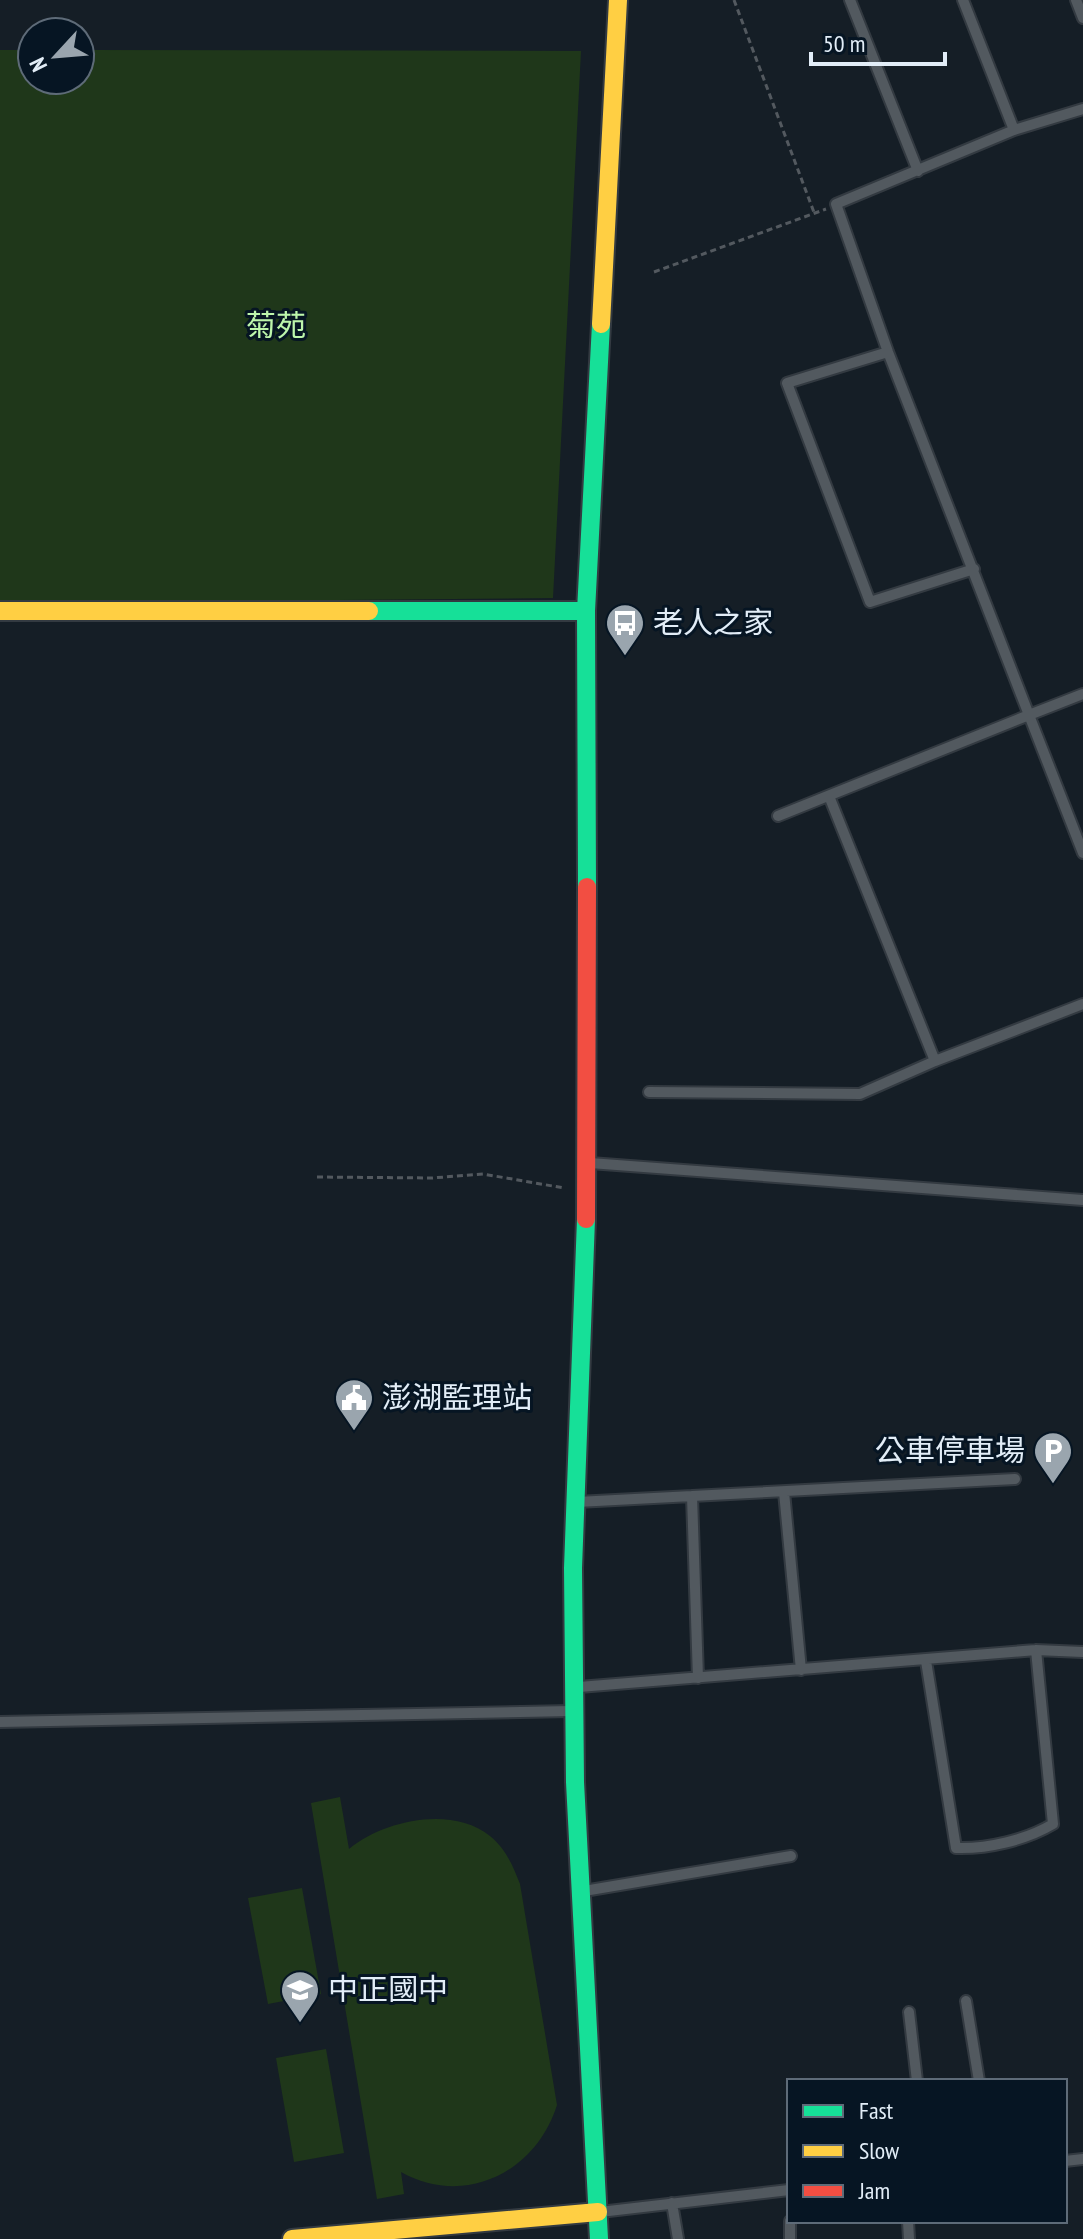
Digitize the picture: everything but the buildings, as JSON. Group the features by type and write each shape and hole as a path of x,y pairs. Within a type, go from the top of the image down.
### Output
{"main road":[{"path":"599,2239 573,1688 575,1502 588,1192 586,611 618,0"},
{"path":"0,611 586,611"},
{"path":"292,2239 598,2212"}],"lane":[{"path":"850,0 918,171"},
{"path":"963,0 1014,130"},
{"path":"1076,0 1083,18"},
{"path":"1083,109 1014,130 836,204 888,352 1083,853"},
{"path":"888,352 787,383 870,602 974,569"},
{"path":"778,816 1083,694"},
{"path":"829,796 935,1061"},
{"path":"649,1092 860,1094 935,1061 1083,1004"},
{"path":"588,1163 1083,1200"},
{"path":"575,1502 1015,1479"},
{"path":"784,1492 801,1670"},
{"path":"692,1496 698,1678"},
{"path":"926,1661 956,1848 971,1848 1036,1835 1053,1824 1036,1650"},
{"path":"573,1688 1036,1650 1083,1652"},
{"path":"0,1722 573,1711"},
{"path":"581,1892 791,1856"},
{"path":"966,2001 979,2079"},
{"path":"909,2012 917,2079"},
{"path":"598,2212 787,2190"},
{"path":"672,2203 678,2239"}],"path":[{"path":"734,0 815,215"},
{"path":"654,272 815,215 836,204"},
{"path":"317,1177 432,1178 483,1174 588,1192"}],"green space":[{"name":"菊苑","path":"0,50 16,50 16,96 96,96 96,50 581,51 553,598 0,603"},
{"path":"340,1797 349,1849 363,1839 398,1824 437,1819 456,1821 474,1827 496,1841 520,1884 557,2105 547,2129 533,2149 495,2177 473,2184 449,2186 425,2182 401,2172 404,2194 377,2199 311,1803"},
{"path":"302,1888 321,1994 268,2004 248,1898"},
{"path":"326,2049 344,2153 294,2162 276,2058"}],"traffic: fast":[{"path":"587,887 586,611 601,324"},
{"path":"369,611 586,611"},
{"path":"586,1219 573,1568 575,1782 599,2239"}],"traffic: slow":[{"path":"601,324 618,0"},
{"path":"0,611 369,611"},
{"path":"292,2239 598,2212"}],"traffic: jam":[{"path":"586,1219 587,887"}],"place":[{"name":"老人之家","path":"625,657"},
{"name":"澎湖監理站","path":"354,1432"},
{"name":"公車停車場","path":"1053,1485"},
{"name":"中正國中","path":"300,2024"}]}
